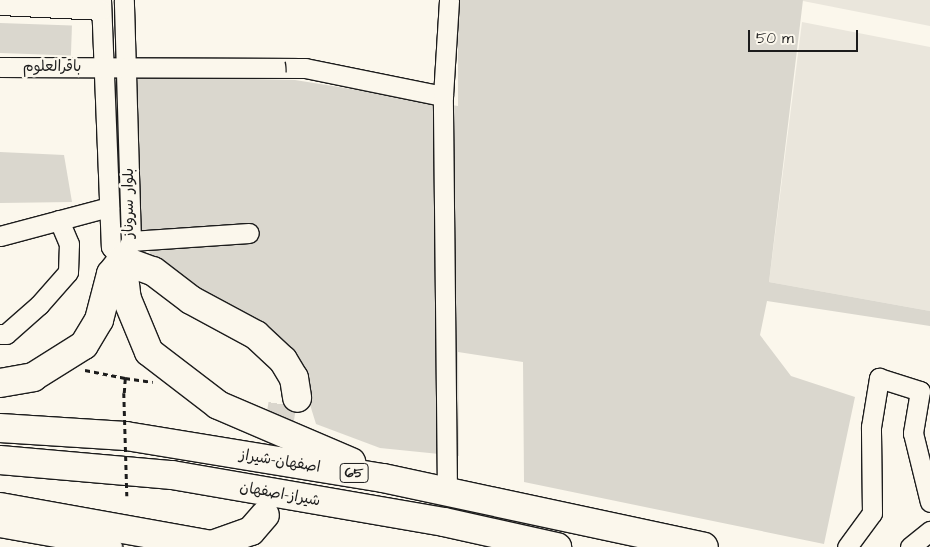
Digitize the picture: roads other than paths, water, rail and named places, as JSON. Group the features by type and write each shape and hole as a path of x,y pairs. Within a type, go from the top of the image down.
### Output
{"highway":[{"path":"0,383 33,376 68,359 84,346 99,320 111,274 126,251"},
{"path":"126,251 127,299 149,352 180,378 218,405 383,478"},
{"path":"126,251 174,306 258,351 270,362 290,396"},
{"name":"اصفهان-شیراز","path":"0,428 126,436 383,478 704,547"},
{"name":"شیراز-اصفهان","path":"0,460 172,476 444,522 557,547"},
{"path":"0,507 212,545 251,531 274,517 270,536 254,547"},
{"path":"0,518 145,547"}],"street":[{"name":"بلوار سروناز","path":"101,5 111,248 126,251 124,0"},
{"path":"447,493 444,96 450,0"},
{"path":"0,5 101,5"},
{"name":"باقرالعلوم","path":"0,67 103,67"},
{"name":"۱","path":"103,67 305,68 444,96"},
{"path":"0,236 109,207"},
{"path":"0,334 6,334 39,305 68,272 69,244 59,220"},
{"path":"126,251 248,234"},
{"path":"848,547 872,513 871,427 880,378 920,391 913,433 930,502"},
{"path":"0,527 112,547"},
{"path":"910,547 930,531"}],"tunnel":[{"path":"265,515 284,393"}]}
